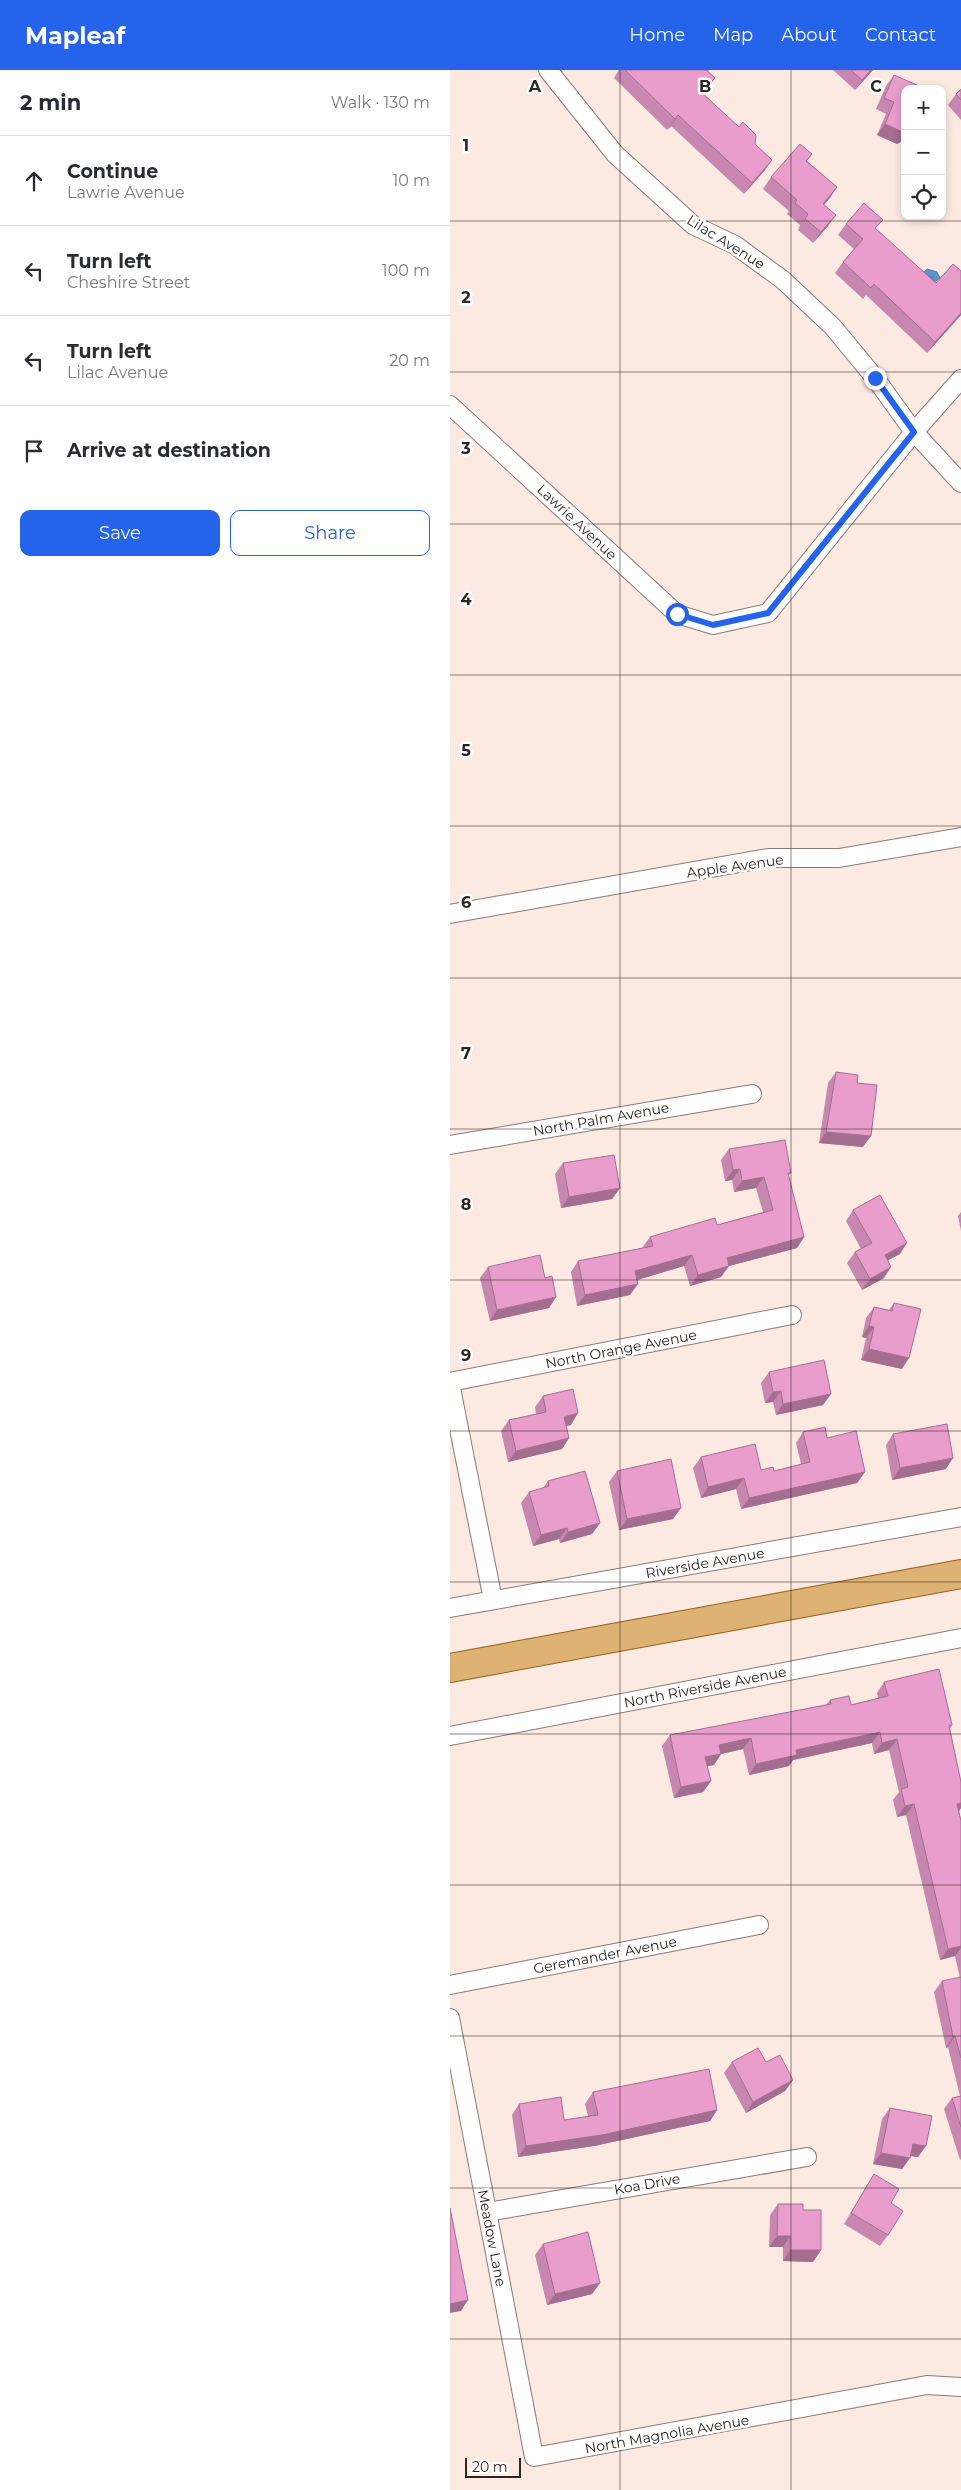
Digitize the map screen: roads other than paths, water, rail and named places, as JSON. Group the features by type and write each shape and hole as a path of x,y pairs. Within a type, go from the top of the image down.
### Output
{"main road":[{"path":"450,1668 961,1574"}],"street":[{"name":"Lilac Avenue","path":"548,70 615,154 694,225 735,245 783,280 833,328 875,378 914,432 961,482"},
{"path":"914,432 961,380"},
{"name":"Lawrie Avenue","path":"450,404 677,614 713,625 768,613 914,432"},
{"name":"Apple Avenue","path":"450,914 510,905 768,858 839,858 961,837"},
{"name":"North Palm Avenue","path":"450,1144 752,1094"},
{"name":"North Orange Avenue","path":"450,1383 792,1315"},
{"path":"450,1383 493,1600"},
{"name":"Riverside Avenue","path":"450,1608 961,1517"},
{"name":"North Riverside Avenue","path":"450,1736 961,1638"},
{"name":"Geremander Avenue","path":"450,1986 759,1925"},
{"name":"Meadow Lane","path":"450,2018 534,2457"},
{"name":"Koa Drive","path":"487,2212 807,2157"},
{"name":"North Magnolia Avenue","path":"534,2457 799,2410 927,2385 961,2387"}],"water":[{"path":"927,269 937,272 940,278 928,286 913,284"}]}
